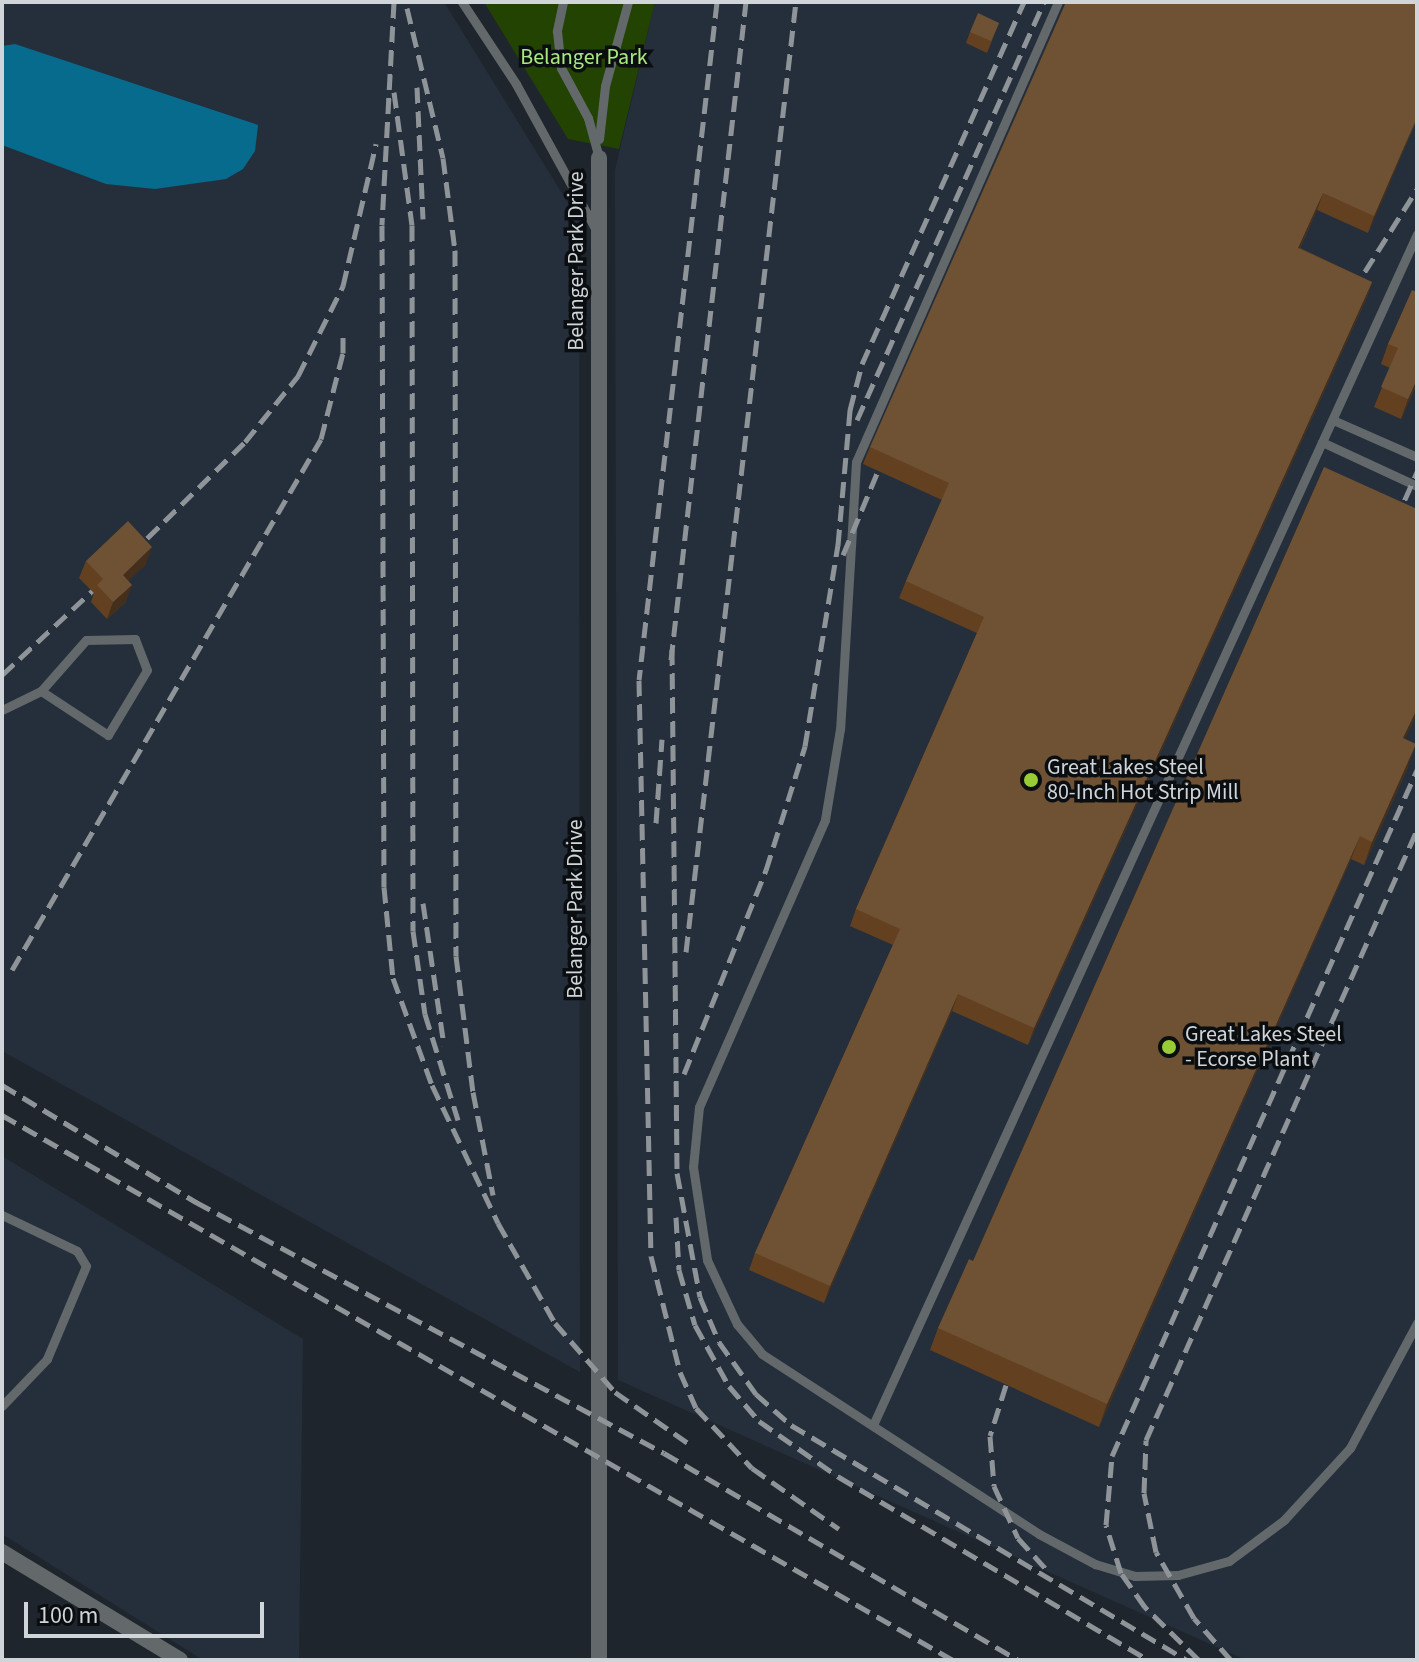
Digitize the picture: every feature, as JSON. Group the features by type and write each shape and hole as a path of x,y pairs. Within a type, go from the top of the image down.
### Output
{"street":[{"name":"Belanger Park Drive","path":"599,154 599,1660"},
{"path":"2,1552 180,1660"}],"lane":[{"path":"462,2 523,96 599,236"},
{"path":"563,2 557,31 561,68 588,118 599,154"},
{"path":"599,154 605,86 628,2"},
{"path":"1058,2 856,462 840,729 825,820 784,922 707,1082 695,1134 699,1224 717,1286 737,1324 762,1354 1067,1550 1135,1576 1178,1575 1240,1555 1313,1494 1370,1418 1417,1323"},
{"path":"873,1425 1417,234"},
{"path":"1333,420 1417,457"},
{"path":"1322,442 1417,486"},
{"path":"2,710 41,691 86,640 135,639 147,670 108,735 41,691"},
{"path":"2,1215 77,1251 86,1266 47,1359 2,1406"}],"shaded area":[{"path":"2,2 444,2 579,221 580,1372 2,1051"},
{"path":"655,2 1417,2 1417,1660 1246,1660 618,1380 615,170"},
{"path":"2,1156 303,1339 299,1660 203,1660 2,1534"}],"green space":[{"name":"Belanger Park","path":"484,2 655,2 619,149 568,139"}],"water":[{"path":"15,44 258,125 255,151 243,169 226,179 155,189 106,184 2,145 2,46"}],"building":[{"name":"Great Lakes Steel 80-Inch Hot Strip Mill","path":"1066,2 1417,2 1417,117 1374,216 1323,193 1298,248 1372,282 1034,1028 958,994 830,1286 755,1253 900,929 856,909 984,617 906,581 949,483 870,447"},
{"path":"978,13 999,23 991,41 970,32"},
{"path":"1412,290 1417,292 1417,379 1408,399 1381,387 1398,348 1388,344"},
{"name":"Great Lakes Steel - Ecorse Plant","path":"1324,467 1417,509 1417,709 1403,738 1416,744 1372,842 1360,836 1107,1404 938,1328 969,1259 973,1261"},
{"path":"128,521 152,547 123,575 132,585 113,602 97,585 103,579 86,561"}],"railway":[{"path":"394,2 382,225 384,887 393,978 432,1085 498,1223 555,1323 615,1392 692,1446"},
{"path":"717,2 639,680 651,1256 680,1372 696,1408 752,1468 839,1529"},
{"path":"671,660 746,2"},
{"path":"686,952 796,2"},
{"path":"684,1074 766,870 805,746 838,545 850,410 862,364 1024,2"},
{"path":"857,420 1044,2"},
{"path":"407,8 443,158 455,250 456,956 473,1092 493,1195"},
{"path":"417,87 423,219"},
{"path":"394,92 412,225 413,931 425,1014 458,1120"},
{"path":"130,555 245,442 298,376 343,286 376,144"},
{"path":"1352,292 1417,189"},
{"path":"12,970 321,439 343,353 343,330"},
{"path":"843,555 878,471"},
{"path":"1395,522 1417,472"},
{"path":"2,675 107,577"},
{"path":"672,649 677,1173 700,1297 719,1342 756,1394 791,1425 1186,1660"},
{"path":"656,823 662,739"},
{"path":"1199,1660 1145,1607 1121,1573 1106,1525 1112,1456 1417,770"},
{"path":"1231,1660 1194,1618 1156,1552 1144,1493 1146,1440 1417,830"},
{"path":"423,903 444,1045"},
{"path":"2,1085 196,1202 664,1453 1018,1660"},
{"path":"2,1115 953,1660"},
{"path":"676,1217 679,1270 695,1325 729,1386 759,1421 839,1477 1148,1660"},
{"path":"1006,1385 990,1436 994,1486 1018,1538 1047,1570"}],"place":[{"name":"Great Lakes Steel 80-Inch Hot Strip Mill","path":"1031,780"},
{"name":"Great Lakes Steel - Ecorse Plant","path":"1169,1047"}]}
